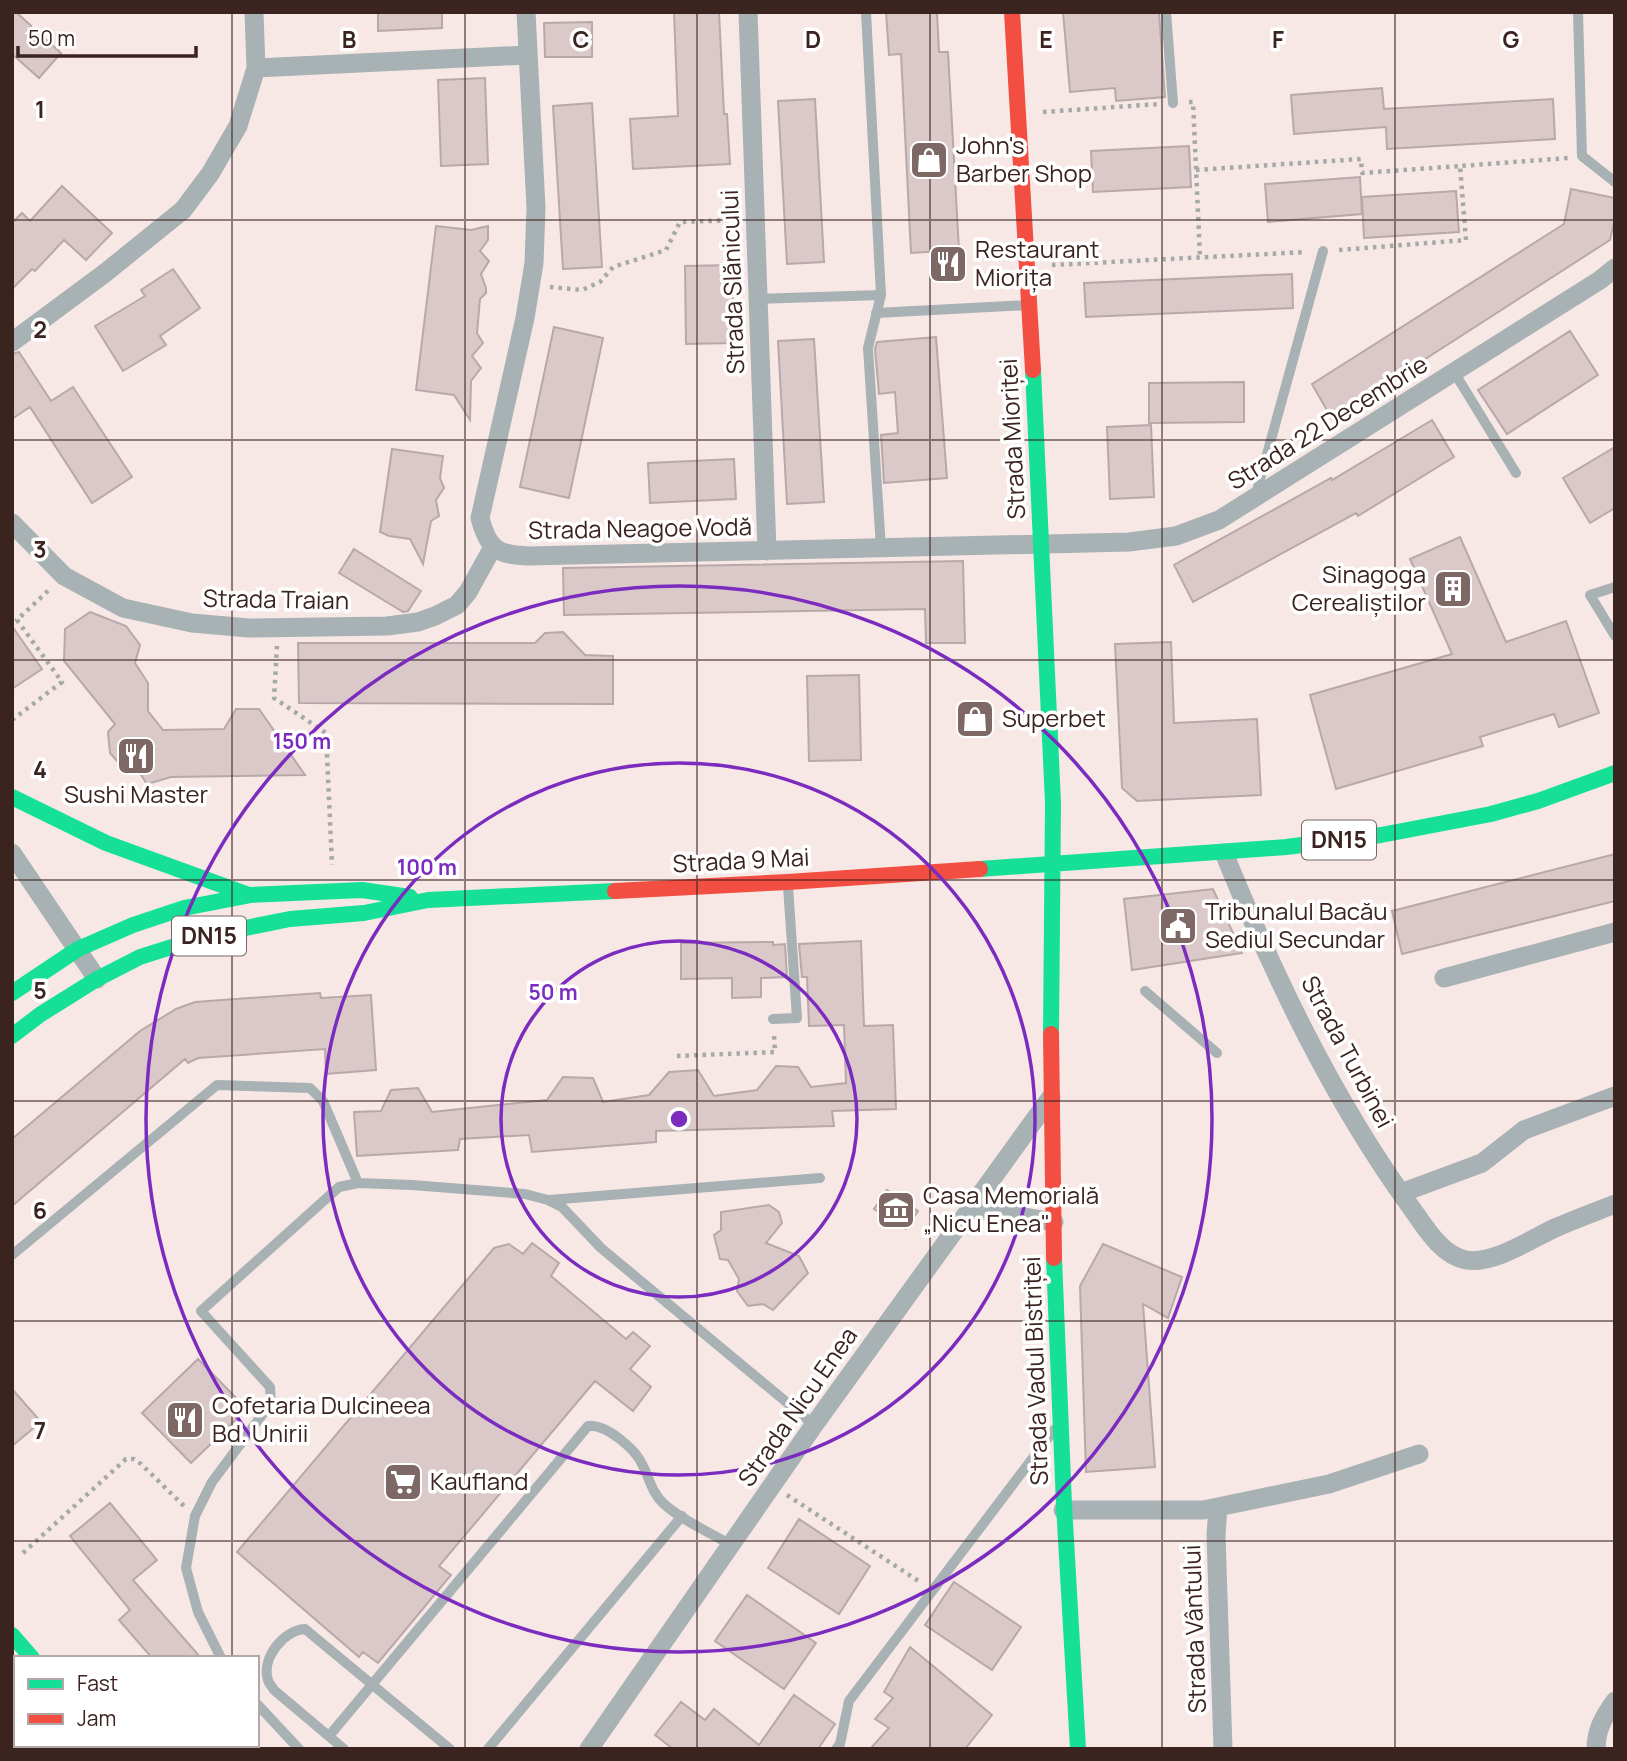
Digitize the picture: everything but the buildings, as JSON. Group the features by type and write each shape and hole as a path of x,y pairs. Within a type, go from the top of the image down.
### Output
{"main road":[{"name":"Strada Mioriței","path":"1012,12 1030,305 1055,864"},
{"name":"DN15","path":"1055,864 1224,853 1354,838 1443,824 1538,801 1615,773"},
{"path":"12,797 106,843 251,895"},
{"name":"Strada 9 Mai","path":"12,1036 41,1014 97,979 140,957 206,936 290,919 364,913 428,900 788,882 1055,864"},
{"name":"Strada Vadul Bistriței","path":"1055,864 1051,1097 1059,1424 1078,1749"},
{"name":"Strada 9 Mai","path":"12,993 78,949 133,925 184,908 251,895 362,890 428,900"},
{"path":"12,1635 30,1656"}],"street":[{"path":"12,342 183,210 210,174 238,126 256,68 254,12"},
{"name":"Strada Neagoe Vodă","path":"526,12 536,208 534,263 480,518 485,537 493,547 507,555 529,556 1041,544"},
{"name":"Strada Slănicului","path":"748,12 766,551"},
{"path":"256,68 528,55"},
{"name":"Strada 22 Decembrie","path":"1041,544 1129,542 1176,536 1219,520 1615,268"},
{"name":"Strada Traian","path":"12,523 64,576 123,608 192,623 277,627 387,626 418,622 457,605 468,592 493,547"},
{"path":"12,853 97,979"},
{"name":"Strada Turbinei","path":"1224,853 1251,919 1332,1085 1401,1193 1434,1239 1463,1259 1477,1261 1503,1253 1615,1204"},
{"path":"1444,978 1615,932"},
{"path":"1401,1193 1482,1163 1524,1130 1615,1096"},
{"name":"Strada Nicu Enea","path":"589,1749 814,1425 1051,1097"},
{"path":"970,1208 1054,1222"},
{"name":"Strada Vântului","path":"1063,1510 1203,1510 1329,1484 1419,1454"},
{"name":"Strada Vântului","path":"1217,1507 1223,1749"},
{"path":"1596,1749 1603,1717 1615,1701"}],"lane":[{"path":"866,12 881,295 868,348 881,548"},
{"path":"1166,12 1173,103"},
{"path":"1578,13 1582,156 1615,182"},
{"path":"1255,498 1323,251"},
{"path":"758,299 881,295"},
{"path":"876,313 1030,305"},
{"path":"1454,372 1516,473"},
{"path":"1615,587 1590,595 1615,636"},
{"path":"773,1019 797,1018 788,882"},
{"path":"1145,992 1217,1053"},
{"path":"12,1255 217,1085 310,1088 323,1101 358,1183"},
{"path":"548,1200 820,1178"},
{"path":"220,1656 198,1612 186,1568 195,1516 212,1482 271,1403 270,1387 201,1311 339,1187 358,1183 412,1185 525,1194 562,1207 601,1248 814,1425"},
{"path":"836,1749 840,1744 849,1701 1059,1424"},
{"path":"329,1736 587,1426 595,1425 614,1434 639,1458 655,1494 665,1505 730,1545"},
{"path":"488,1749 682,1516"},
{"path":"344,1749 274,1690 267,1679 269,1657 279,1643 296,1629 305,1629 450,1749"},
{"path":"259,1706 299,1749"}],"path":[{"path":"1017,114 1193,102 1200,257"},
{"path":"1196,170 1361,159 1362,173 1582,156"},
{"path":"1027,266 1323,251 1466,240 1460,166"},
{"path":"530,285 582,290 600,282 614,267 666,250 680,222 755,219"},
{"path":"12,720 62,682 17,620 64,576"},
{"path":"277,627 274,698 326,733 334,891"},
{"path":"677,1056 775,1052 773,1019"},
{"path":"23,1553 126,1459 141,1464 195,1516"},
{"path":"772,1485 933,1591"}],"traffic: fast":[{"path":"1033,370 1053,803 1051,1034"},
{"path":"980,869 1286,847 1381,835 1491,814 1538,801 1615,773"},
{"path":"12,797 106,843 249,895"},
{"path":"12,993 78,949 133,925 184,908 251,895 362,890 410,897"},
{"path":"12,1036 41,1014 97,979 140,957 206,936 290,919 364,913 428,900 615,891"},
{"path":"1054,1258 1078,1749"},
{"path":"12,1635 30,1656"}],"traffic: jam":[{"path":"1012,12 1033,370"},
{"path":"615,891 980,869"},
{"path":"1051,1034 1054,1258"}],"place":[{"name":"John's Barber Shop","path":"929,160"},
{"name":"Restaurant Miorița","path":"948,264"},
{"name":"Sinagoga Cerealiștilor","path":"1453,589"},
{"name":"Superbet","path":"975,719"},
{"name":"Sushi Master","path":"136,756"},
{"name":"Tribunalul Bacău Sediul Secundar","path":"1178,926"},
{"name":"Casa Memorială „Nicu Enea\"","path":"896,1210"},
{"name":"Cofetaria Dulcineea Bd. Unirii","path":"185,1420"},
{"name":"Kaufland","path":"403,1482"}]}
